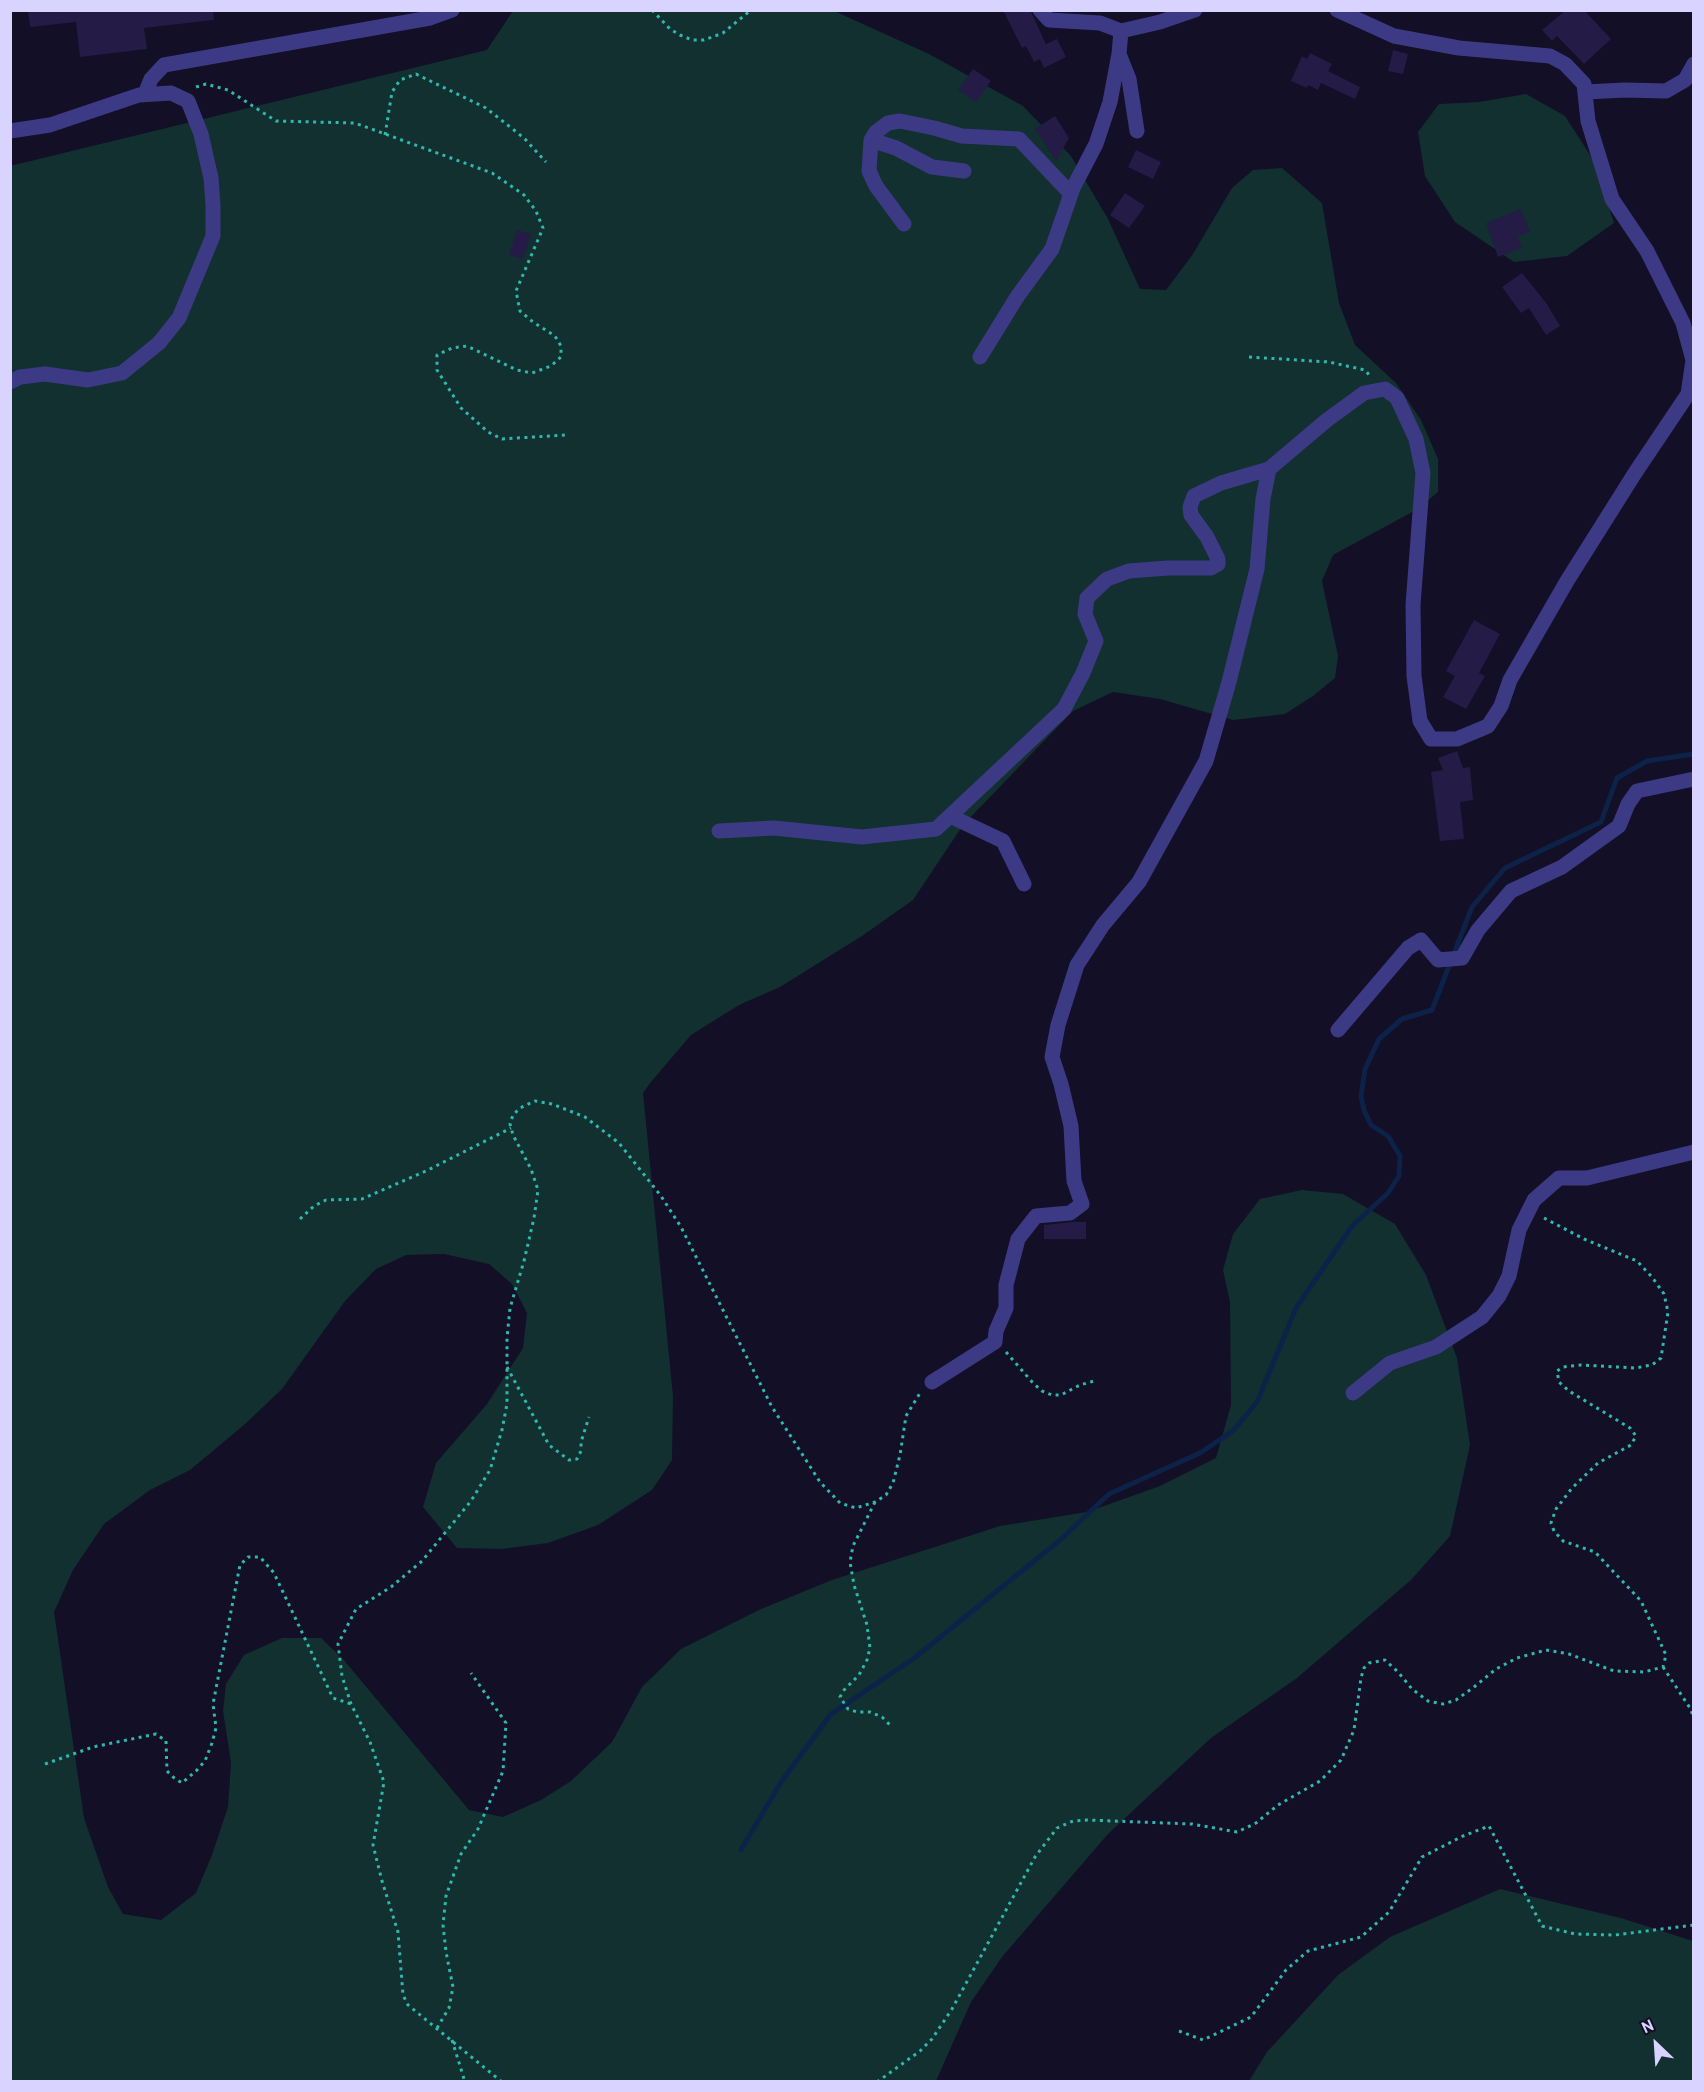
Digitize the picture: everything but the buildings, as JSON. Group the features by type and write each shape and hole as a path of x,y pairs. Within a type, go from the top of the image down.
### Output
{"street":[{"path":"145,94 151,79 164,65 430,18 452,10"},
{"path":"1040,10 1049,20 1100,23 1121,31 1195,10"},
{"path":"719,831 774,828 862,837 936,829 1064,709 1083,673 1096,640 1085,614 1087,598 1107,579 1129,571 1211,568 1218,564 1207,537 1191,515 1190,507 1194,496 1221,483 1269,468 1326,420 1364,393 1385,389 1397,398 1416,439 1423,473 1413,605 1414,676 1420,721 1431,739 1457,740 1488,726 1501,706 1510,680 1567,581 1691,390 1693,360 1683,323 1647,251 1612,198 1588,122 1584,84 1565,64 1550,56 1459,48 1394,36 1352,19 1337,10"},
{"path":"980,357 1017,297 1052,249 1071,194 1096,144 1110,102 1121,31"},
{"path":"1119,54 1129,79 1137,131"},
{"path":"1585,92 1666,91 1685,80 1694,64"},
{"path":"10,131 50,124 145,94 171,93 188,101 201,134 211,178 213,205 213,236 179,318 159,344 122,373 88,380 45,374 20,376 10,382"},
{"path":"904,224 876,186 869,171 871,140 876,132 888,123 900,121 962,136 1019,139 1071,194"},
{"path":"871,140 896,148 932,167 964,171"},
{"path":"932,1382 996,1342 996,1332 1006,1308 1006,1285 1018,1239 1036,1216 1070,1213 1082,1204 1074,1181 1071,1126 1052,1057 1058,1025 1077,965 1103,925 1139,882 1206,761 1229,682 1257,569 1263,499 1269,468"},
{"path":"1338,1030 1408,948 1421,940 1438,960 1462,958 1478,930 1511,891 1562,867 1619,826 1628,804 1637,791 1694,779"},
{"path":"950,816 1003,841 1024,885"},
{"path":"1353,1393 1390,1363 1436,1347 1482,1317 1499,1296 1509,1276 1519,1230 1534,1200 1559,1178 1587,1178 1694,1152"}],"path":[{"path":"652,10 680,35 692,40 704,40 723,33 751,10"},
{"path":"385,135 392,92 400,80 416,74 486,108 524,138 546,162"},
{"path":"171,93 206,84 228,90 276,121 355,123 492,173 524,195 536,211 543,228 516,291 520,311 555,336 561,346 561,357 551,366 532,374 517,370 467,346 452,348 437,355 438,370 461,408 488,432 502,439 565,435"},
{"path":"1249,357 1329,362 1365,370 1385,389"},
{"path":"502,2082 408,2005 403,1995 398,1932 382,1881 374,1845 384,1782 370,1742 351,1704 342,1676 338,1644 356,1609 391,1587 422,1561 471,1501 490,1470 507,1404 507,1338 510,1308 526,1250 538,1190 531,1169 511,1128 513,1115 520,1108 535,1101 552,1104 585,1117 619,1143 661,1196 681,1227 772,1407 820,1482 840,1503 856,1508 875,1502 886,1495 893,1483 906,1416 919,1394 932,1382"},
{"path":"300,1219 314,1206 326,1200 362,1198 428,1170 511,1128"},
{"path":"1528,1211 1584,1239 1637,1261 1652,1276 1664,1294 1668,1312 1661,1358 1652,1365 1635,1368 1581,1365 1563,1367 1557,1371 1556,1376 1559,1382 1630,1428 1636,1437 1631,1445 1598,1463 1572,1488 1556,1509 1551,1523 1554,1531 1563,1541 1595,1552 1641,1600 1665,1655 1663,1667 1694,1718"},
{"path":"996,1342 1033,1383 1052,1395 1061,1395 1094,1381"},
{"path":"507,1366 549,1445 569,1460 577,1459 581,1451 581,1442 589,1417"},
{"path":"875,1502 853,1546 850,1562 854,1585 867,1625 870,1648 859,1675 840,1697 848,1709 870,1712 882,1717 891,1726"},
{"path":"45,1764 93,1747 156,1734 166,1741 167,1771 173,1777 182,1783 197,1770 205,1761 216,1728 213,1704 240,1565 248,1557 260,1557 274,1573 333,1698 351,1704"},
{"path":"877,2082 920,2051 932,2039 952,2009 1035,1857 1057,1828 1073,1821 1087,1820 1192,1824 1237,1832 1256,1823 1278,1805 1320,1781 1341,1760 1354,1730 1361,1678 1364,1668 1369,1663 1385,1660 1412,1689 1428,1701 1443,1704 1456,1700 1496,1669 1517,1658 1546,1650 1569,1654 1614,1671 1644,1672 1663,1667"},
{"path":"437,2028 449,2008 453,1987 443,1925 446,1896 460,1854 478,1829 503,1771 506,1723 471,1673"},
{"path":"1179,2031 1203,2040 1251,2017 1286,1970 1308,1951 1361,1937 1389,1912 1422,1857 1488,1826 1542,1926 1575,1934 1615,1935 1694,1925"},
{"path":"452,2040 465,2082"}],"green space":[{"path":"832,10 929,54 1023,106 1071,156 1108,219 1140,289 1166,290 1193,254 1232,188 1253,170 1282,168 1322,203 1339,303 1355,345 1396,383 1421,420 1438,459 1438,492 1416,510 1333,555 1322,581 1338,656 1335,678 1313,696 1285,714 1233,720 1160,699 1113,692 1073,711 963,825 913,900 862,936 780,987 739,1005 691,1035 651,1082 643,1093 673,1396 672,1460 652,1490 598,1525 548,1543 502,1549 457,1548 423,1507 436,1463 487,1404 523,1348 527,1313 512,1284 489,1264 444,1254 406,1255 376,1269 345,1301 282,1389 244,1425 190,1470 150,1490 104,1524 73,1570 54,1612 84,1818 108,1887 123,1914 161,1920 196,1893 228,1807 231,1762 223,1711 226,1684 244,1655 282,1638 321,1638 343,1659 469,1810 503,1817 541,1800 571,1781 612,1742 642,1687 681,1649 761,1609 832,1580 1000,1526 1087,1512 1160,1486 1216,1458 1231,1405 1230,1302 1223,1270 1233,1234 1260,1199 1302,1190 1343,1194 1395,1224 1426,1275 1457,1358 1470,1445 1450,1536 1411,1580 1297,1678 1211,1738 1108,1834 1002,1957 971,2002 936,2081 11,2081 10,166 487,50 513,11"},
{"path":"1526,94 1565,116 1594,161 1614,223 1567,256 1514,262 1455,222 1425,176 1418,132 1439,104 1479,102"},
{"path":"1500,1889 1621,1918 1693,1941 1693,2081 1249,2081 1267,2052 1338,1975 1390,1937"}],"waterway":[{"path":"741,1850 781,1782 831,1714 913,1659 1059,1541 1109,1494 1200,1453 1233,1431 1257,1402 1296,1308 1352,1226 1388,1193 1399,1176 1400,1156 1388,1136 1371,1125 1361,1096 1365,1069 1379,1039 1402,1019 1432,1010 1472,907 1505,868 1601,822 1617,778 1647,761 1694,754"}]}
